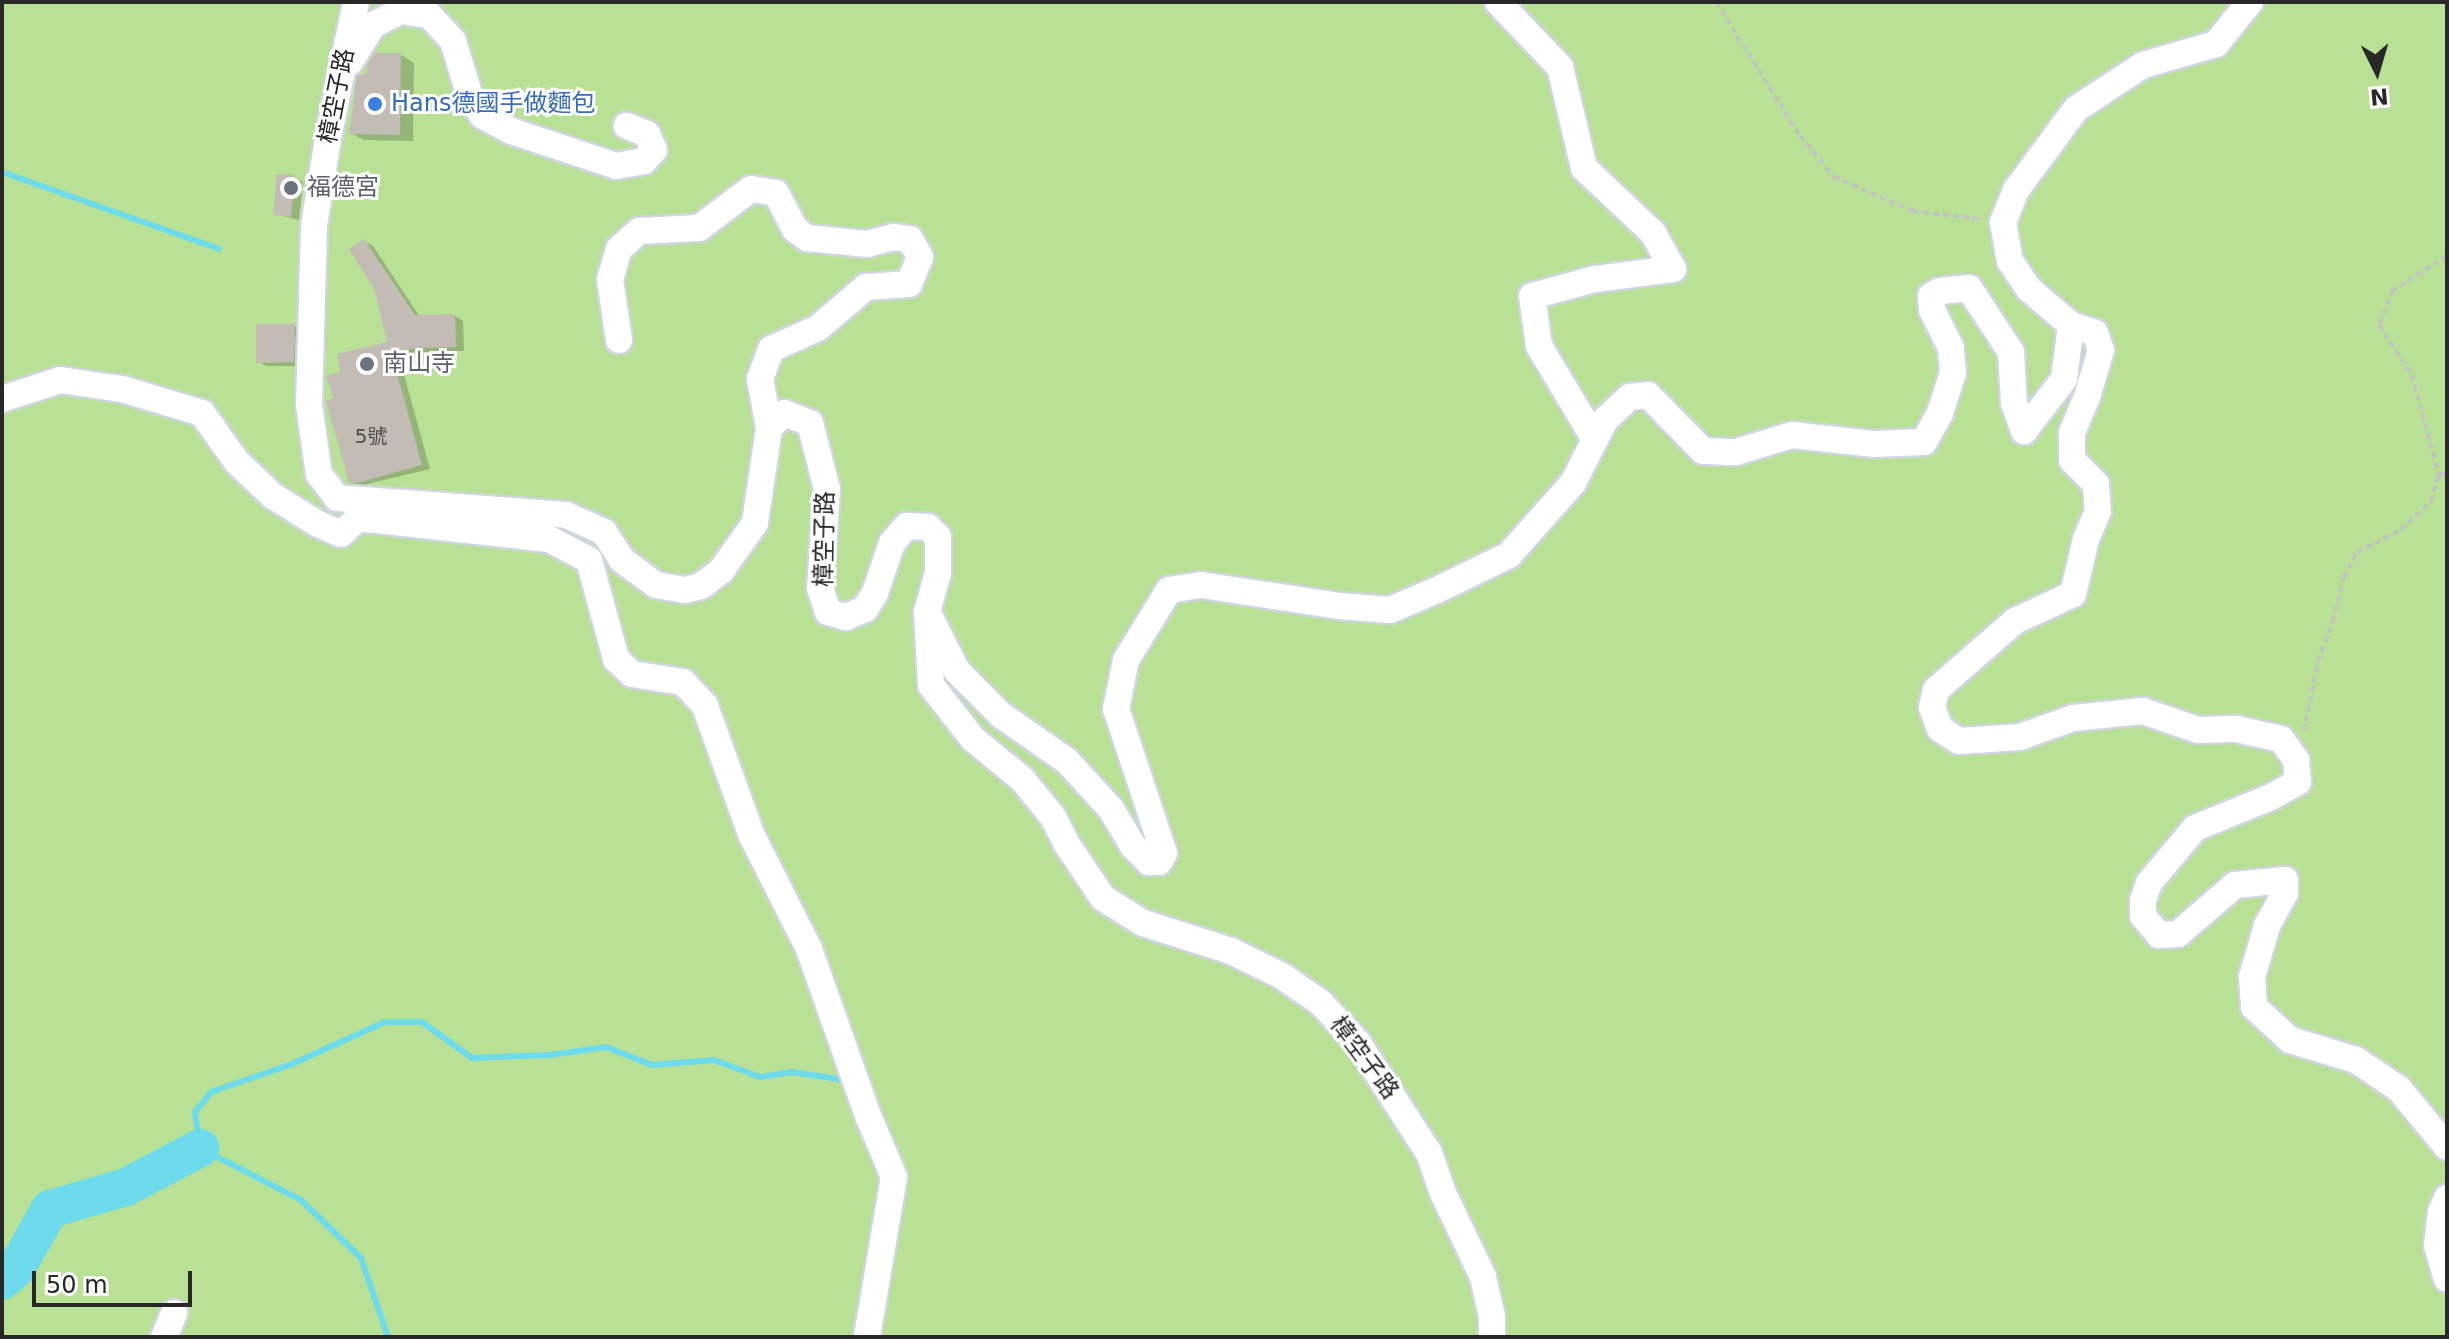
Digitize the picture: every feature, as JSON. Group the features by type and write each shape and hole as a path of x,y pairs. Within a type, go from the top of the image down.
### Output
{"street":[{"name":"樟空子路","path":"356,2 339,78 314,226 309,405 319,474 337,498 360,510 566,515 604,532 622,560 656,585 685,590 701,586 721,571 755,523 769,428 784,413 810,423 822,458 827,489 820,588 828,612 846,617 865,609 875,593 892,543 907,526 928,527 938,537 938,573 927,612 931,685 973,739 1022,779 1053,817 1066,843 1103,898 1143,923 1231,951 1282,976 1321,1003 1358,1043 1429,1153 1443,1193 1483,1277 1492,1337"},
{"path":"1498,2 1560,67 1584,168 1653,233 1673,269 1595,279 1532,296 1539,346 1594,438"},
{"path":"2250,2 2216,44 2143,65 2076,109 2016,190 2003,222 2010,261 2029,289 2071,325 2095,333 2101,350 2072,433 2072,460 2096,484 2098,511 2086,539 2073,594 2015,621 1936,690 1932,707 1940,729 1959,741 2020,737 2073,718 2143,711 2198,730 2236,729 2281,739 2296,766 2298,782 2271,797 2195,828 2149,883 2143,900 2143,916 2159,935 2178,934 2235,885 2285,880 2285,893 2267,926 2252,977 2254,1007 2290,1040 2356,1060 2399,1089 2447,1147"},
{"path":"339,78 373,25 400,11 429,15 453,41 471,100 483,116 511,131 616,166 644,161 654,150 647,134 627,126"},
{"path":"619,340 610,280 619,249 639,231 699,228 751,189 776,193 795,229 807,238 867,244 893,237 910,239 920,257 909,284 866,287 818,328 771,349 760,379 769,428"},
{"path":"927,612 957,671 1001,715 1067,761 1111,809 1133,846 1149,862 1159,862 1164,853 1116,709 1126,660 1169,590 1201,585 1390,610 1509,555 1573,483 1605,420 1630,397 1648,395 1703,451 1736,452 1792,435 1873,444 1924,442 1940,413 1953,373 1951,348 1932,310 1931,296 1940,291 1969,288 2011,352 2014,403 2024,431 2064,379 2071,325"},
{"path":"2,399 60,380 122,389 202,413 237,462 273,496 341,534 360,510 549,539 589,560 616,659 632,674 683,682 705,706 751,834 809,949 869,1118 894,1177 867,1337"},
{"path":"2447,1198 2441,1212 2437,1245 2447,1279"}],"path":[{"path":"1716,2 1800,136 1834,177 1913,211 2003,222"},
{"path":"2296,766 2318,661 2333,621 2344,577 2357,552 2401,530 2431,501 2439,475 2412,375 2379,325 2393,290 2447,256"},
{"path":"2439,475 2447,473"}],"green space":[{"path":"2,2 2447,2 2447,1337 2,1337"}],"building":[{"name":"Hans德國手做麵包","path":"375,53 401,53 400,135 349,134 357,76 367,73 367,65"},
{"path":"277,174 295,175 291,217 273,215"},
{"name":"南山寺","path":"364,239 415,315 455,314 456,347 414,348 392,355 422,465 349,483 326,401 334,398 326,376 340,372 337,354 387,342 374,289 349,249"},
{"path":"256,324 295,324 294,362 256,363"}],"waterway":[{"path":"2,172 219,249"},
{"path":"388,1337 361,1258 301,1200 200,1148 195,1112 211,1092 292,1064 385,1022 422,1022 472,1058 550,1055 606,1047 652,1065 714,1060 760,1077 792,1072 844,1080"},
{"path":"2,1281 16,1269 50,1209 126,1187 200,1148"}],"place":[{"name":"Hans德國手做麵包","path":"375,104"},
{"name":"福德宮","path":"291,188"},
{"name":"南山寺","path":"367,364"}]}
